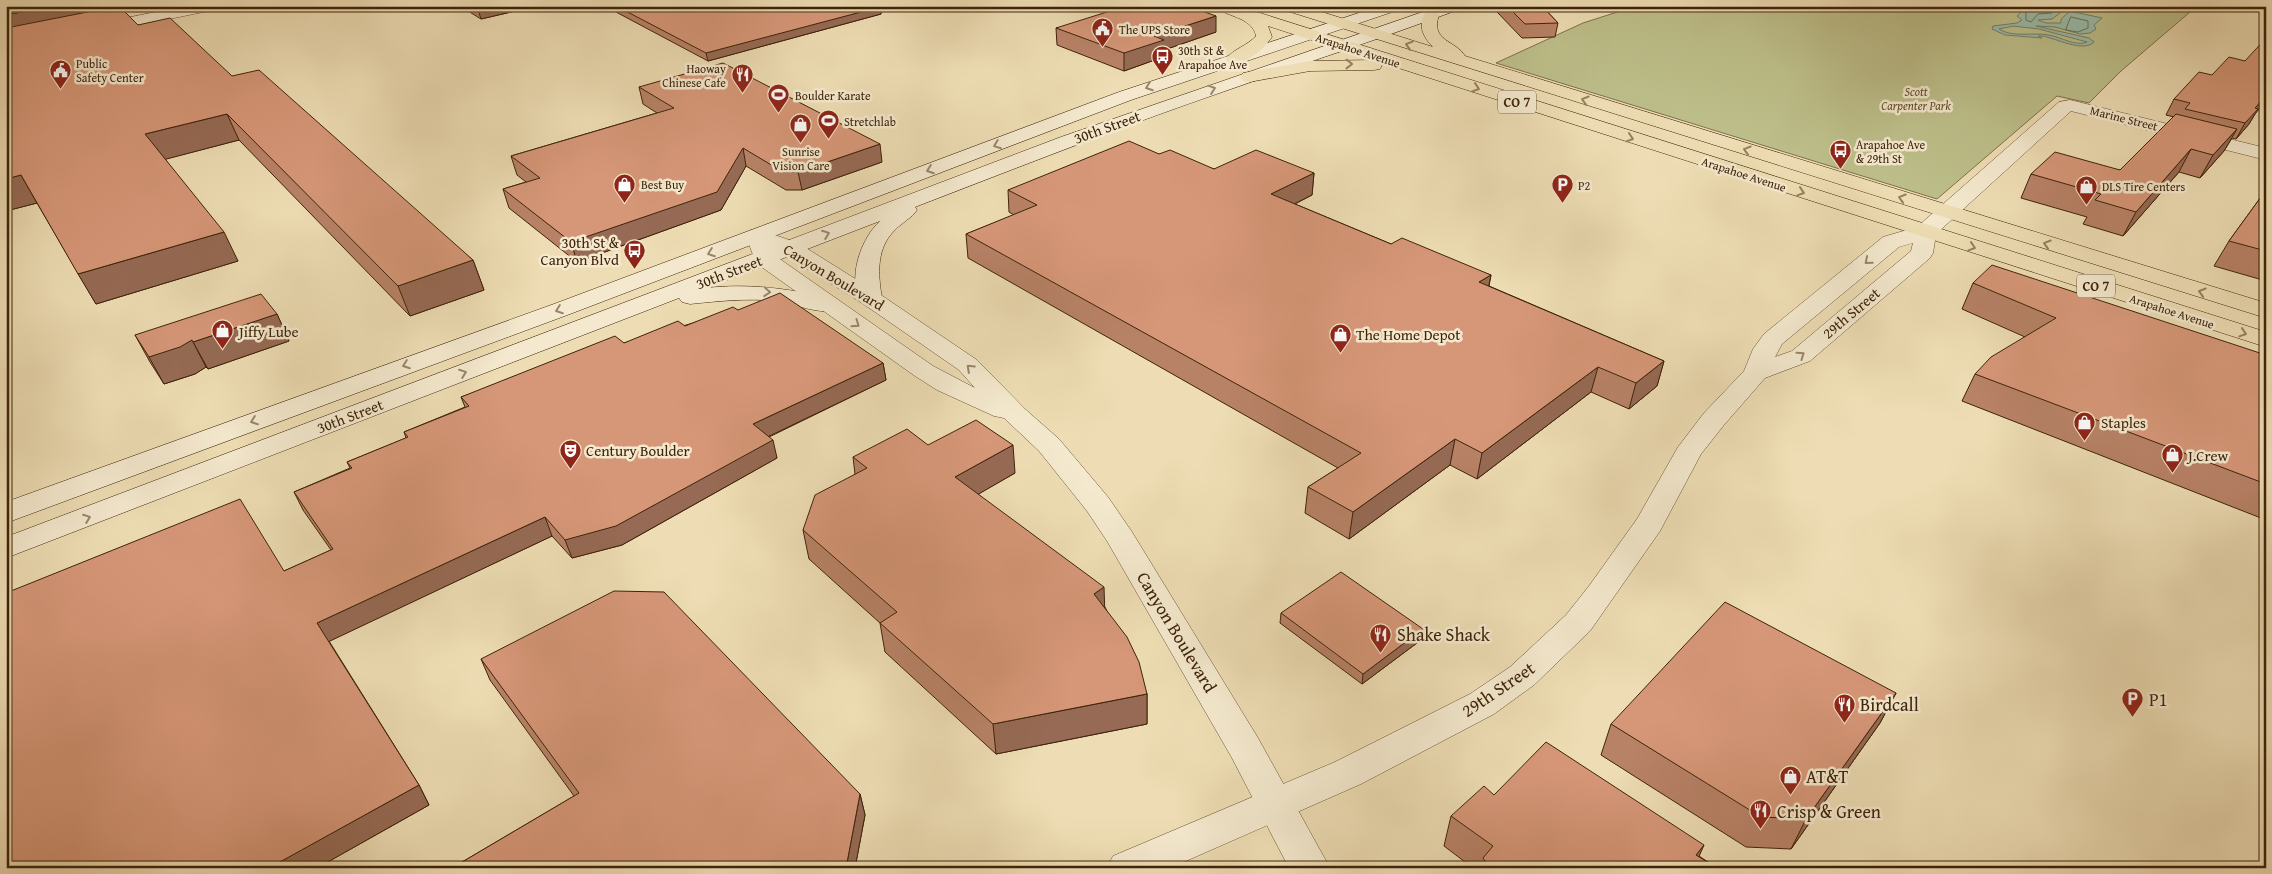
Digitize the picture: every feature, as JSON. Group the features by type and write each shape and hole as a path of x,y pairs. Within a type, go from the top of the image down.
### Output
{"main road":[{"path":"83,32 166,10 208,6"},
{"name":"Arapahoe Avenue","path":"1286,6 2266,311"},
{"name":"30th Street","path":"6,548 633,308 761,247 1061,120 1234,59 1312,36 1396,6"},
{"name":"30th Street","path":"6,513 761,247 790,248 1095,131 1249,76 1378,35 1455,6"},
{"path":"1229,9 1259,25 1264,34 1255,47 1234,59"},
{"name":"Arapahoe Avenue","path":"1229,9 2266,340"},
{"path":"1431,16 1428,22 1430,31 1439,44 1472,64"},
{"path":"1249,76 1310,66 1345,64 1385,66 1445,78"},
{"name":"29th Street","path":"1127,868 1348,773 1482,704 1522,676 1554,648 1578,623 1659,507 1696,441 1756,374 1765,350 1773,339 1891,242 1925,232 2064,106 2070,105"},
{"name":"Marine Street","path":"2070,105 2266,154"},
{"path":"870,298 866,262 876,239 903,213 937,192"},
{"name":"29th Street","path":"1756,374 1801,356 1922,252 1925,232"},
{"name":"Canyon Boulevard","path":"761,247 828,305 924,371 946,384 1016,416"},
{"name":"Canyon Boulevard","path":"790,248 870,298 968,365 1016,416 1049,445 1098,504 1121,540 1203,675 1310,868"},
{"path":"633,308 697,296 755,291 799,297 828,305"}],"green space":[{"name":"Scott Carpenter Park","path":"1636,6 2197,6 2121,71 2089,103 2057,96 1937,199 1496,63 1583,23"}],"water":[{"path":"2021,6 2047,6 2064,10 2052,19 2038,20 2046,23 2061,23 2061,19 2070,11 2102,18 2094,25 2096,29 2090,33 2080,34 2055,27 2036,26 2089,38 2094,42 2083,46 2042,36 2038,36 2042,38 2005,35 1992,29 1993,26 2017,23 2022,20 2017,16 2022,11","holes":["2013,26 2039,29 2087,42 2073,43 2054,36 2017,34 1999,29"]}],"building":[{"path":"6,6 51,6 6,15"},
{"path":"119,6 138,25 170,18 232,76 259,70 473,260 398,286 227,114 145,134 224,232 78,274 21,175 6,179 6,28"},
{"path":"616,6 879,6 880,7 706,53"},
{"path":"1126,6 1188,6 1216,16 1154,36 1164,40 1124,53 1056,28"},
{"path":"1507,6 1542,6 1558,23 1525,24"},
{"path":"2266,38 2266,96 2255,108 2258,109 2245,123 2185,109 2190,103 2174,99 2199,72 2212,75 2229,57 2245,61"},
{"path":"723,63 880,144 798,172 783,172 743,148 717,192 571,242 503,189 540,178 511,156 674,108 639,87"},
{"path":"2176,114 2237,129 2213,155 2191,149 2136,212 2095,200 2101,194 2031,174 2055,152 2120,170"},
{"name":"The Home Depot","path":"1129,141 1159,154 1170,150 1214,169 1256,150 1314,173 1271,194 1391,244 1402,238 1491,275 1479,282 1664,361 1636,383 1598,367 1482,453 1455,439 1353,512 1308,487 1361,453 966,234 1037,205 1008,190"},
{"path":"2266,190 2266,251 2229,241"},
{"path":"1992,265 2266,355 2266,484 1975,374 1991,357 2056,318 1973,283"},
{"path":"780,293 883,363 753,424 773,440 616,526 565,540 545,517 317,623 419,785 269,868 6,868 6,593 240,499 284,571 333,549 294,492 352,468 347,462 408,437 404,432 469,406 461,397 615,336 624,343 678,321 685,326 733,307 738,310"},
{"path":"261,294 277,314 193,342 192,340 180,347 149,357 135,335"},
{"path":"976,420 1013,445 955,477 1104,587 1094,594 1127,637 1139,662 1147,694 993,724 880,623 897,612 803,530 815,495 867,468 853,457 907,429 928,445"},
{"path":"1341,572 1423,629 1363,674 1281,613"},
{"path":"614,591 664,592 860,794 846,868 452,868 579,793 481,659"},
{"path":"1725,602 1896,693 1806,819 1761,817 1611,724"},
{"path":"1546,742 1704,845 1696,855 1717,868 1490,868 1483,858 1493,846 1451,816 1484,786 1494,795"}],"place":[{"name":"The UPS Store","path":"1103,48"},
{"name":"30th St & Arapahoe Ave","path":"1162,76"},
{"name":"Public Safety Center","path":"60,89"},
{"name":"Haoway Chinese Cafe","path":"742,94"},
{"name":"Boulder Karate","path":"779,114"},
{"name":"Stretchlab","path":"828,140"},
{"name":"Sunrise Vision Care","path":"801,143"},
{"name":"Arapahoe Ave & 29th St","path":"1840,170"},
{"name":"Best Buy","path":"625,203"},
{"name":"P2","path":"1562,204"},
{"name":"DLS Tire Centers","path":"2086,205"},
{"name":"30th St & Canyon Blvd","path":"635,270"},
{"name":"Jiffy Lube","path":"223,350"},
{"name":"The Home Depot","path":"1340,353"},
{"name":"Staples","path":"2085,441"},
{"name":"Century Boulder","path":"570,469"},
{"name":"J.Crew","path":"2172,474"},
{"name":"Shake Shack","path":"1381,653"},
{"name":"P1","path":"2133,718"},
{"name":"Birdcall","path":"1844,723"},
{"name":"AT&T","path":"1790,795"},
{"name":"Crisp & Green","path":"1761,830"}]}
